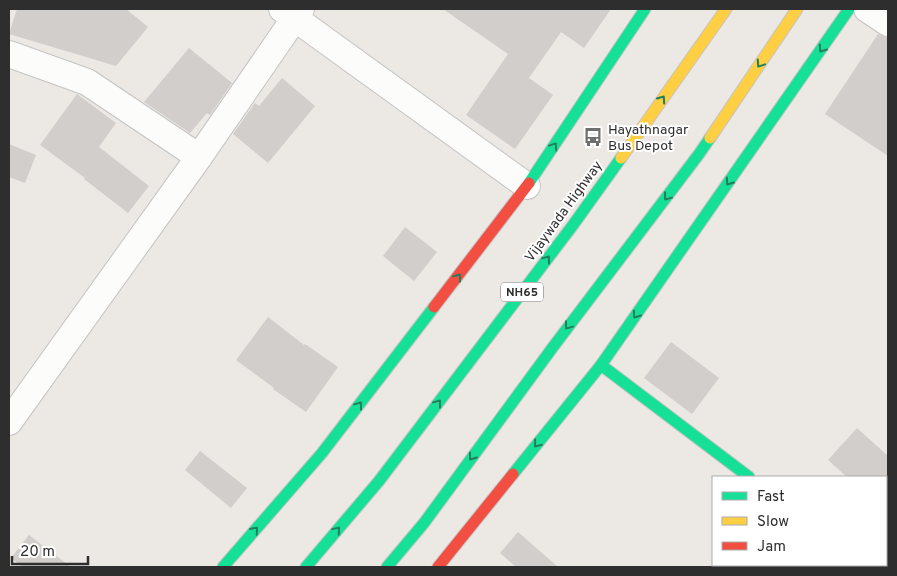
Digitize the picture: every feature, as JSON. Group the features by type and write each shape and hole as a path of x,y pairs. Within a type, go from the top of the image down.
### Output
{"main road":[{"path":"223,567 322,453 527,186 645,9"},
{"name":"Vijaywada Highway","path":"306,567 379,481 573,225 726,9"},
{"path":"388,567 424,523 553,347 700,154 796,9"},
{"path":"438,567 601,365 849,9"},
{"path":"601,365 748,476"}],"street":[{"path":"867,9 888,23"},
{"path":"9,422 199,157 293,11 527,186"},
{"path":"9,54 87,82 199,157"}],"building":[{"path":"17,9 126,9 148,27 116,66 9,34"},
{"path":"443,9 611,9 584,48 561,32 529,78 553,95 515,149 466,115 508,54"},
{"path":"878,34 888,38 888,156 825,114"},
{"path":"189,48 232,83 210,115 207,113 190,133 144,102"},
{"path":"282,78 315,106 268,163 233,134 255,103 259,106"},
{"path":"77,94 116,123 99,147 149,186 128,213 40,145"},
{"path":"9,144 36,155 25,183 9,177"},
{"path":"405,227 437,252 414,281 383,256"},
{"path":"268,317 304,345 338,367 306,412 236,360"},
{"path":"671,342 719,378 692,414 644,378"},
{"path":"857,428 888,456 888,477 846,476 828,460"},
{"path":"200,451 247,488 231,508 185,470"},
{"path":"518,532 558,567 516,567 500,553"},
{"path":"29,535 71,567 23,567 11,558"}],"traffic: fast":[{"path":"529,183 645,9"},
{"path":"513,474 601,365 849,9"},
{"path":"387,567 424,523 710,138"},
{"path":"306,567 379,481 573,225 621,158"},
{"path":"223,567 322,453 434,307"},
{"path":"601,365 748,476"}],"traffic: slow":[{"path":"621,158 726,9"},
{"path":"710,138 797,9"}],"traffic: jam":[{"path":"434,307 529,183"},
{"path":"438,567 513,474"}],"place":[{"name":"Hayathnagar Bus Depot","path":"593,137"}]}
